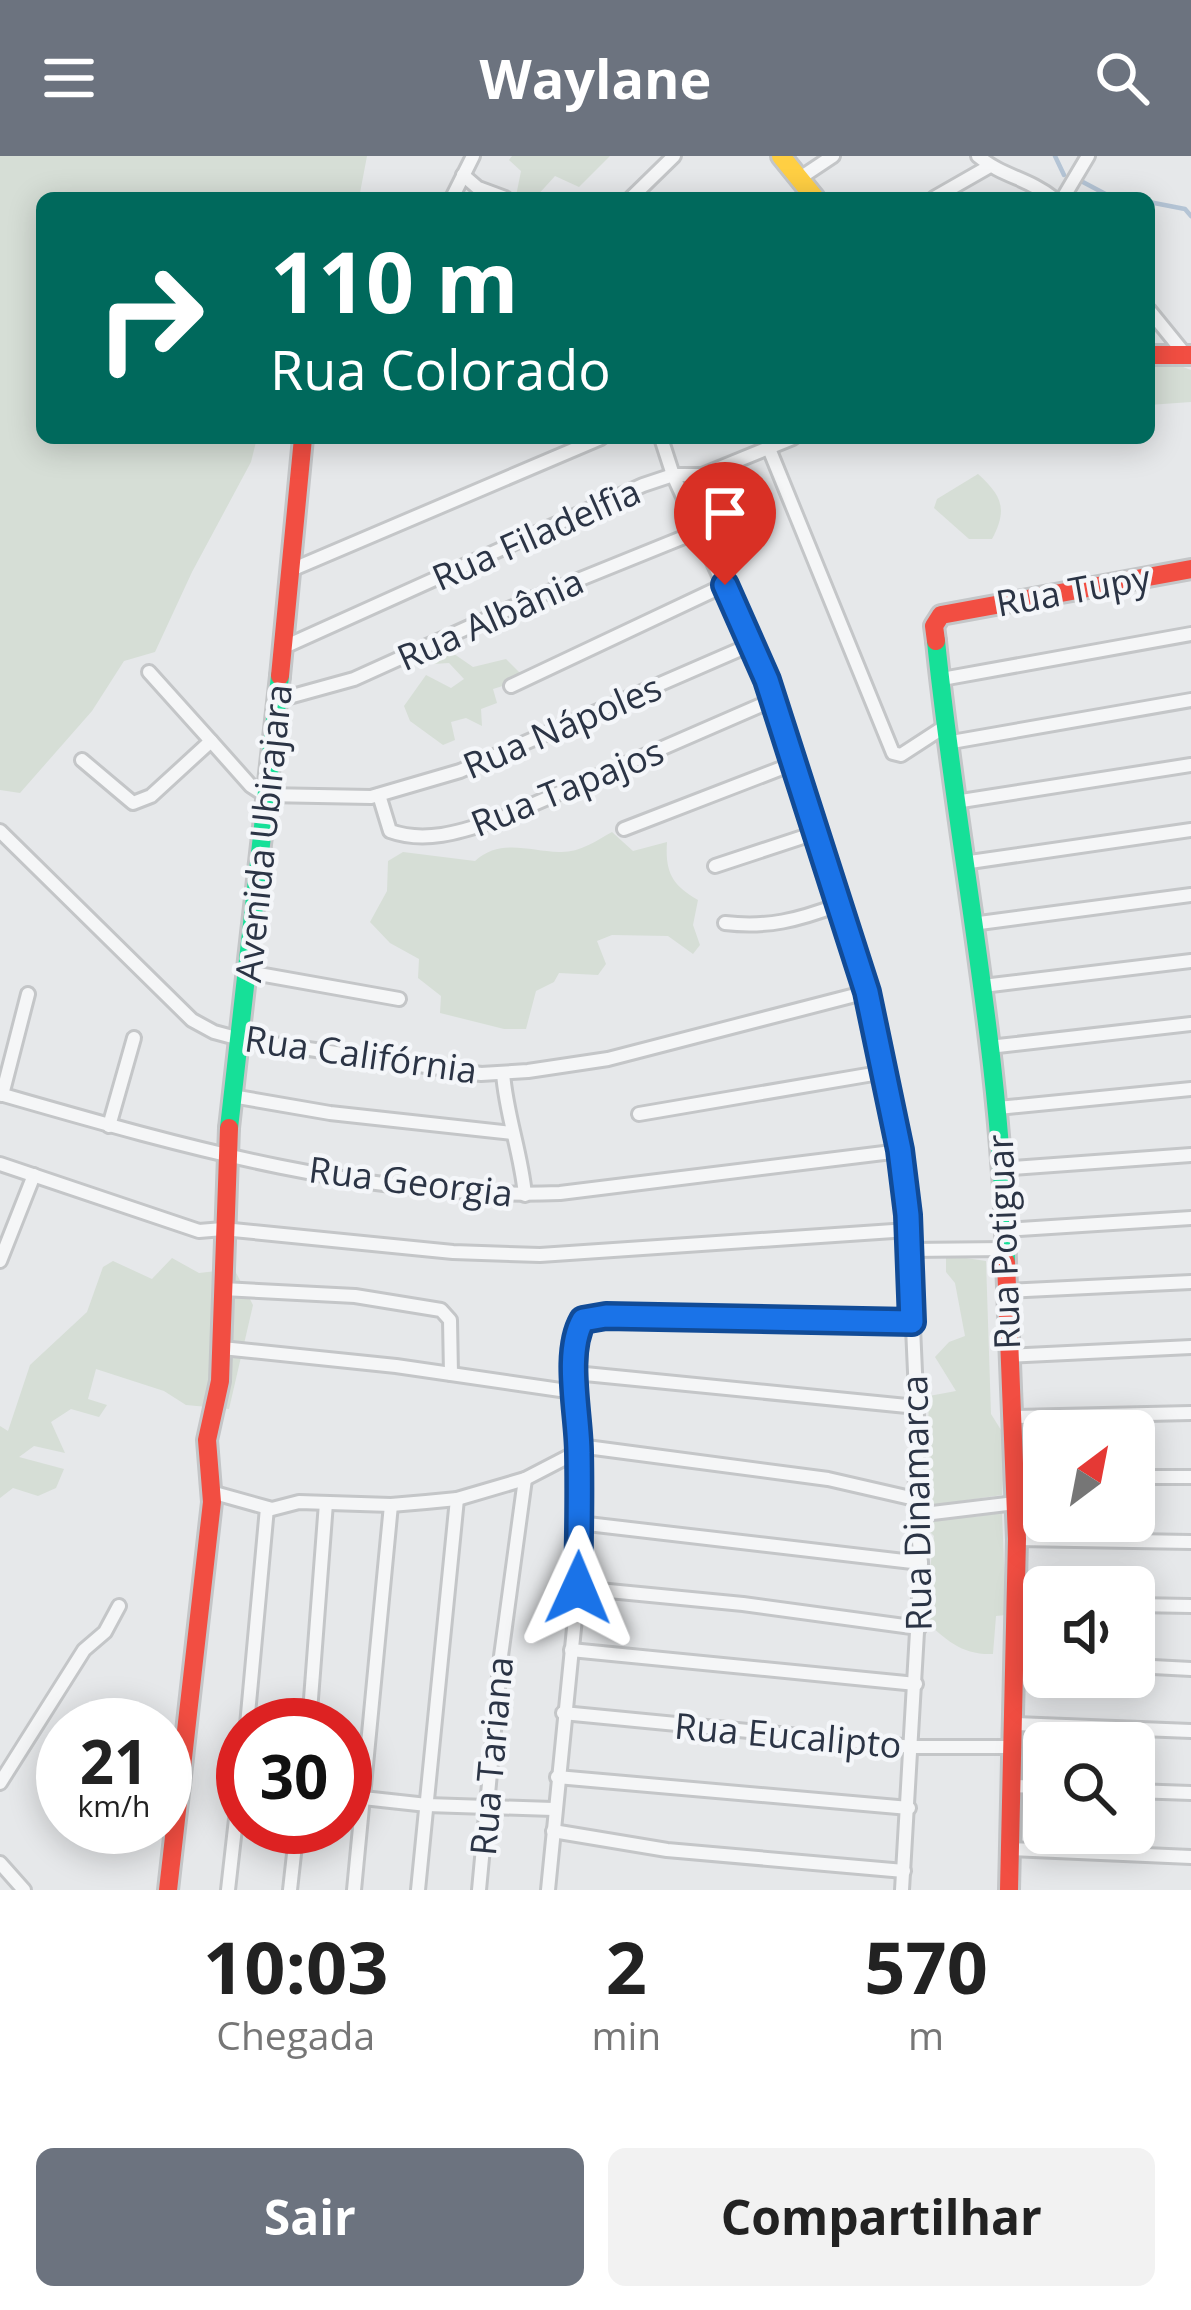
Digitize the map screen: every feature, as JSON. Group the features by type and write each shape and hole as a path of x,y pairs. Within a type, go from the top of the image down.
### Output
{"street":[{"path":"455,192 473,156"},
{"path":"641,192 674,156"},
{"path":"782,156 810,192"},
{"path":"800,178 833,156"},
{"path":"978,156 1046,192"},
{"path":"1067,192 1088,156"},
{"path":"944,192 990,166"},
{"path":"463,175 489,192"},
{"path":"1155,317 1187,354"},
{"path":"1155,355 1187,354"},
{"name":"Avenida Ubirajara","path":"168,1890 212,1492 207,1440 217,1405 222,1348 226,1156 284,647 301,444"},
{"path":"290,570 587,444"},
{"name":"Rua Dinamarca","path":"663,444 773,700 795,764 867,992 900,1150 908,1230 921,1563 914,1747 902,1890"},
{"name":"Rua Filadelfia","path":"284,647 600,503 673,475 703,475 782,444"},
{"path":"770,451 893,753 945,735 1191,700"},
{"name":"Rua Albânia","path":"278,700 354,679 700,531"},
{"name":"Rua Tupy","path":"955,612 1191,569"},
{"path":"511,686 725,585"},
{"name":"Rua Potiguar","path":"955,612 941,615 934,626 998,1108 1005,1240 1017,1539 1009,1890"},
{"path":"942,679 1191,634"},
{"name":"Rua Nápoles","path":"265,795 375,796 460,771 750,645"},
{"path":"149,672 251,786 265,795"},
{"name":"Rua Tapajos","path":"375,796 390,831 417,837 460,832 773,700"},
{"path":"82,760 117,792 142,802 211,741"},
{"path":"624,829 795,764"},
{"path":"955,802 1191,765"},
{"path":"963,863 1191,830"},
{"name":"Rua Califórnia","path":"0,831 192,1020 240,1039 481,1074 503,1073 608,1059 867,992"},
{"path":"715,866 815,833"},
{"path":"972,924 1191,895"},
{"path":"725,922 761,927 838,905"},
{"path":"983,986 1191,961"},
{"path":"248,972 399,998"},
{"path":"1,1095 28,994"},
{"path":"989,1047 1191,1024"},
{"path":"109,1126 134,1038"},
{"path":"639,1114 885,1072"},
{"path":"503,1073 526,1195"},
{"path":"998,1108 1191,1089"},
{"name":"Rua Georgia","path":"1,1095 226,1156 449,1191 526,1195 900,1150"},
{"path":"232,1096 330,1113 512,1133"},
{"path":"999,1169 1191,1155"},
{"path":"0,1164 199,1231 223,1228 453,1252 540,1255 908,1230"},
{"path":"0,1261 34,1175"},
{"path":"909,1250 1191,1218"},
{"path":"1006,1291 1191,1282"},
{"path":"223,1289 355,1296 441,1310 450,1320 451,1374"},
{"path":"548,1890 578,1588 579,1449 574,1392 579,1325 589,1316 912,1322"},
{"path":"1008,1356 1191,1347"},
{"path":"222,1348 574,1392"},
{"path":"575,1372 917,1407"},
{"path":"1010,1417 1191,1413"},
{"path":"212,1492 267,1508 299,1502 391,1505 457,1498 525,1479 579,1449 829,1479 915,1498"},
{"path":"1014,1478 1023,1478"},
{"path":"1155,1478 1191,1478"},
{"name":"Rua Tariana","path":"478,1890 500,1656 525,1479"},
{"path":"418,1890 457,1498"},
{"path":"916,1515 1015,1502"},
{"path":"311,1698 326,1503"},
{"path":"372,1704 391,1505"},
{"path":"249,1698 267,1508"},
{"path":"579,1522 921,1563"},
{"path":"1017,1539 1191,1542"},
{"path":"578,1588 919,1628"},
{"path":"1016,1601 1023,1601"},
{"path":"1155,1605 1191,1606"},
{"path":"0,1783 74,1665 105,1631 119,1606"},
{"path":"571,1651 916,1684"},
{"path":"1012,1661 1023,1661"},
{"path":"1155,1667 1191,1669"},
{"name":"Rua Eucalipto","path":"563,1713 914,1747 1013,1747"},
{"path":"1013,1724 1191,1731"},
{"path":"557,1777 909,1808"},
{"path":"1012,1786 1023,1786"},
{"path":"1155,1792 1191,1793"},
{"path":"372,1799 553,1809"},
{"path":"553,1831 668,1850 904,1871"},
{"path":"1011,1849 1191,1857"},
{"path":"228,1890 233,1854"},
{"path":"290,1890 294,1854"},
{"path":"354,1890 358,1854"},
{"path":"0,1863 24,1890"}],"shaded area":[{"path":"0,156 367,156 360,192 36,192 36,444 256,444 251,462 155,652 124,661 92,711 20,793 0,790"},
{"path":"512,156 610,156 579,187 555,176 540,192 517,192 521,171 509,160"},
{"path":"1155,361 1191,370 1191,402 1155,405"},
{"path":"978,474 1000,504 992,539 969,539 934,508 937,499"},
{"path":"444,647 473,667 506,659 526,679 493,689 497,703 481,709 482,726 466,718 451,722 455,740 443,745 410,721 404,706 426,675 451,688 464,679 449,663 433,664 424,658"},
{"path":"612,832 633,851 667,842 672,877 698,900 693,925 700,945 693,954 668,936 612,935 597,941 606,964 598,975 559,973 554,982 536,991 526,1029 504,1029 440,1013 441,996 418,978 419,959 390,943 370,922 387,891 388,861 403,852 475,861 505,848 573,851"},
{"path":"946,1255 986,1261 991,1414 1006,1438 1002,1495 926,1506 929,1396 956,1391 935,1357 949,1342 965,1336 955,1283 946,1272"},
{"path":"172,1258 199,1273 234,1269 253,1305 229,1409 186,1405 164,1391 96,1369 88,1399 107,1405 99,1417 71,1409 51,1422 65,1453 34,1446 19,1457 64,1469 56,1488 38,1496 13,1488 0,1498 0,1426 8,1431 30,1365 87,1312 103,1267 113,1261 152,1279"},
{"path":"947,1511 975,1517 1002,1512 1006,1615 996,1616 993,1654 963,1649 924,1620 934,1536 926,1528 931,1519"}],"waterway":[{"path":"1055,156 1064,175"},
{"path":"1081,181 1102,192"},
{"path":"1155,203 1185,209 1191,216"}],"traffic: fast":[{"path":"936,641 988,1028 1006,1262"},
{"path":"229,1128 280,676"}],"traffic: slow":[{"path":"781,156 810,192"}],"traffic: jam":[{"path":"1155,355 1191,355"},
{"path":"280,676 302,444"},
{"path":"936,641 934,626 941,615 1191,569"},
{"path":"168,1890 212,1502 207,1440 220,1381 229,1128"},
{"path":"1006,1262 1017,1539 1009,1890"}],"route":[{"path":"578,1588 579,1446 574,1392 577,1334 583,1320 606,1316 912,1322 900,1150 867,992 767,680 725,585"}]}
